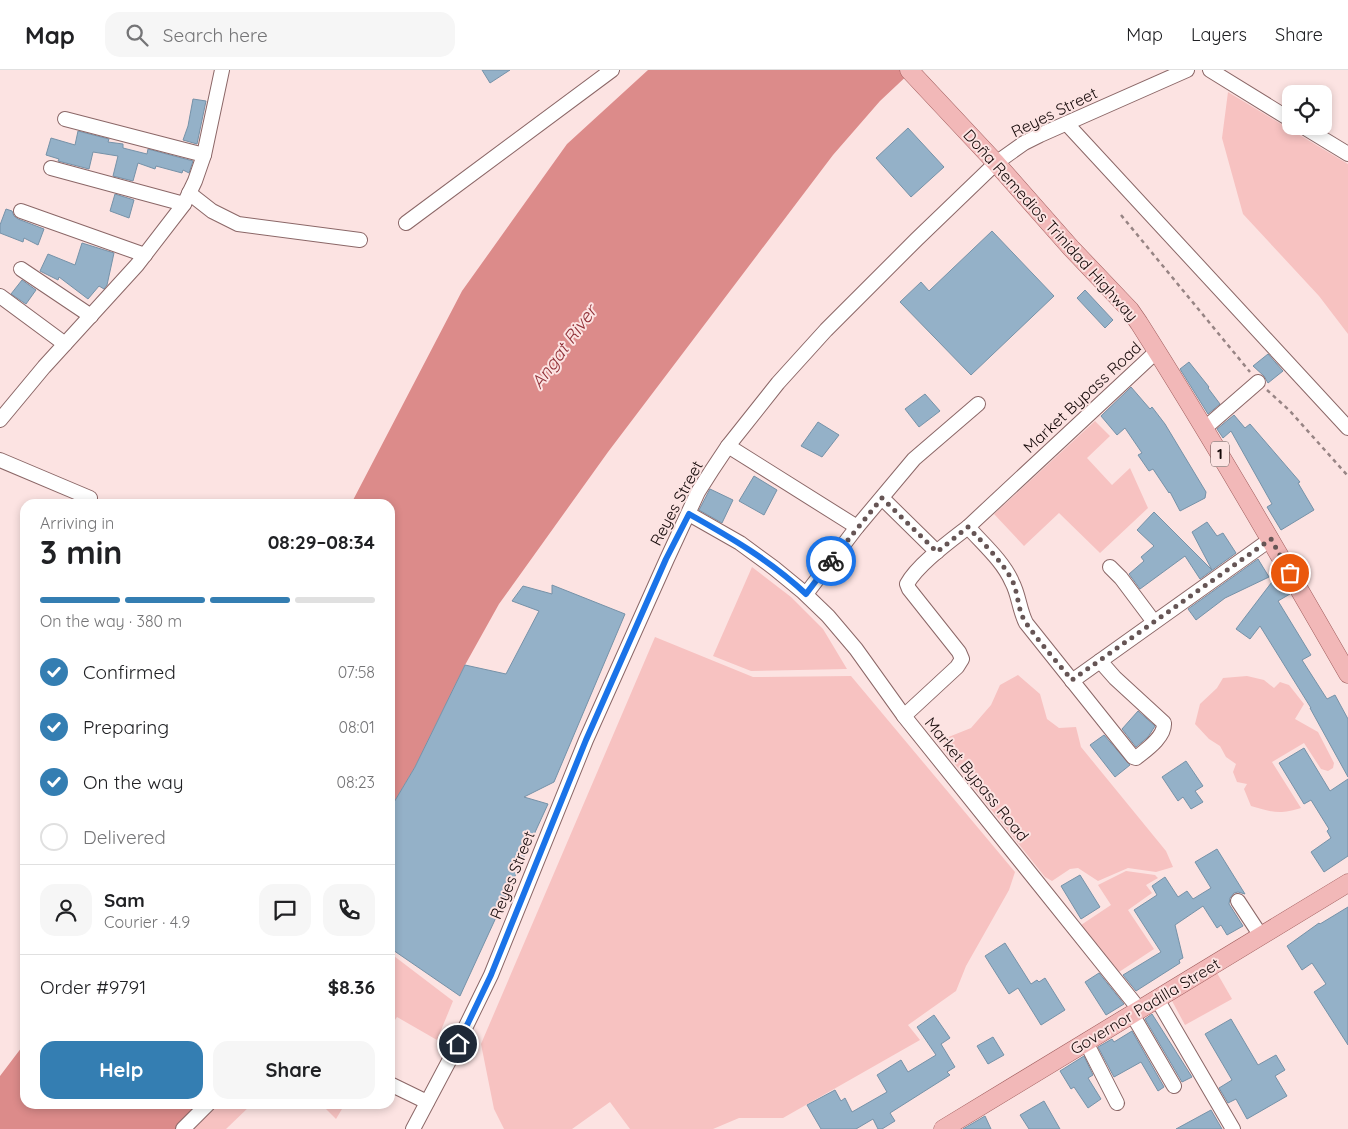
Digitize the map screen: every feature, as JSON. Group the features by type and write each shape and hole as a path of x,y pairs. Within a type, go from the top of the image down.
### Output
{"main road":[{"name":"Doña Remedios Trinidad Highway","path":"909,70 1130,310 1205,428 1348,674"},
{"name":"Governor Padilla Street","path":"950,1127 1348,883"}],"street":[{"path":"0,420 145,255 187,199 204,155 222,70"},
{"path":"406,222 612,70"},
{"name":"Reyes Street","path":"413,1129 491,975 586,740 666,559 698,492 728,446 778,383 808,350 917,239 996,163 1024,144 1187,70"},
{"path":"1210,70 1282,114"},
{"path":"65,119 204,155"},
{"path":"1067,124 1348,428"},
{"path":"1318,135 1346,151"},
{"path":"51,168 187,199 238,224 360,240"},
{"path":"21,210 145,255"},
{"path":"20,269 90,316"},
{"path":"0,296 65,344"},
{"name":"Market Bypass Road","path":"1157,351 968,527 937,552 910,578 907,584 909,589 959,652 962,659 957,667 904,716 1136,1012 1174,1086"},
{"path":"1205,428 1258,382"},
{"path":"806,594 857,527 914,459 978,404"},
{"path":"728,446 857,527"},
{"path":"0,460 90,498"},
{"path":"882,498 937,552"},
{"path":"689,514 740,543 806,594 828,616 856,650 904,716"},
{"path":"968,527 999,562 1011,579 1018,594 1020,611 1026,622 1133,757 1136,758 1161,735 1165,727 1164,724 1115,678 1100,661"},
{"path":"1072,680 1271,539"},
{"path":"1110,567 1121,578 1154,622"},
{"path":"1238,901 1261,936"},
{"path":"1157,999 1233,1129"},
{"path":"1086,1042 1117,1102"},
{"path":"395,1086 428,1102"},
{"path":"183,1129 203,1109"}],"path":[{"path":"1121,214 1258,382 1289,410 1348,476"}],"shaded area":[{"path":"1228,92 1282,124 1282,135 1300,135 1348,164 1348,334 1319,296 1243,214 1222,138"},
{"path":"1095,421 1110,436 1087,458 1112,485 1130,468 1148,508 1100,553 1059,513 1024,546 994,514"},
{"path":"752,567 791,597 823,629 847,669 751,671 713,656"},
{"path":"655,637 753,677 851,676 1015,872 1009,890 966,966 956,991 908,1025 920,1040 783,1118 739,1118 713,1129 630,1129 610,1102 572,1129 504,1129 494,1109 481,1044"},
{"path":"1018,675 1040,694 1047,719 1059,728 1076,727 1081,747 1166,851 1173,867 1156,872 1128,868 1098,881 1078,868 1070,869 1052,881 1045,877 942,748 946,738 971,728 991,705 1000,685"},
{"path":"1247,676 1264,680 1274,688 1280,682 1289,685 1304,704 1295,719 1318,732 1334,763 1333,768 1328,771 1321,769 1304,743 1272,762 1301,808 1276,812 1251,806 1244,789 1247,784 1237,782 1233,772 1236,764 1226,757 1220,746 1209,739 1195,724 1200,704 1217,688 1223,678"},
{"path":"1126,871 1155,875 1158,878 1146,885 1152,893 1128,910 1154,949 1119,972 1081,925 1111,905 1098,885"},
{"path":"395,957 453,1001 437,1040 397,1017 395,1020"},
{"path":"1217,973 1232,999 1185,1025 1171,999"},
{"path":"195,1109 247,1109 226,1129 177,1129"},
{"path":"326,1109 342,1109 336,1119"}],"water":[{"name":"Angat River","path":"648,70 913,70 880,101 833,155 608,452 499,604 465,665 415,767 395,801 395,499 354,499 462,291 567,144"},
{"path":"20,1050 20,1109 195,1109 177,1129 0,1129 0,1076"}],"building":[{"path":"482,70 510,70 490,83"},
{"path":"193,99 206,101 197,144 183,140 188,126"},
{"path":"908,128 944,167 911,197 876,158"},
{"path":"78,131 109,139 108,142 123,144 123,148 147,154 148,149 193,161 189,173 183,170 182,173 156,166 155,169 138,163 133,181 113,176 118,156 93,152 89,169 58,161 59,159 46,155 51,138 75,145"},
{"path":"115,194 134,200 129,218 110,211"},
{"path":"6,209 12,211 18,219 44,229 38,245 24,238 23,242 0,233 0,225"},
{"path":"992,231 1054,296 971,375 900,302 921,282 929,291"},
{"path":"82,243 114,253 107,285 104,289 99,286 88,299 59,277 58,280 40,271 48,254 75,265"},
{"path":"22,280 36,290 26,304 11,294"},
{"path":"1085,290 1113,320 1105,328 1077,298"},
{"path":"1268,354 1283,371 1268,383 1264,376 1253,366"},
{"path":"1189,362 1220,404 1208,414 1180,369"},
{"path":"1131,387 1150,409 1152,407 1165,424 1206,492 1205,498 1180,511 1170,492 1153,469 1149,471 1138,455 1142,453 1125,428 1117,435 1101,416"},
{"path":"925,394 940,411 919,427 905,409"},
{"path":"1234,415 1245,428 1250,424 1300,482 1298,483 1314,510 1281,530 1267,507 1272,504 1231,431 1223,438 1217,429"},
{"path":"818,422 839,435 822,457 801,446"},
{"path":"754,476 777,490 764,515 739,501"},
{"path":"710,489 733,500 722,523 699,510"},
{"path":"1154,512 1212,570 1192,532 1207,522 1217,536 1223,533 1236,553 1200,579 1185,556 1140,589 1129,574 1144,561 1141,557 1154,546 1137,530"},
{"path":"1258,559 1269,577 1225,598 1196,620 1188,609"},
{"path":"1278,574 1290,594 1278,601 1311,655 1302,660 1327,699 1335,695 1348,719 1348,777 1311,708 1260,626 1250,639 1236,629"},
{"path":"552,585 625,614 554,782 524,797 548,804 460,996 395,951 395,801 415,767 465,665 506,674 539,611 512,601 523,586 552,594"},
{"path":"1138,711 1155,726 1148,737 1136,747 1122,729"},
{"path":"1104,735 1130,765 1115,777 1090,745"},
{"path":"1304,748 1330,791 1348,779 1348,856 1324,872 1311,852 1331,838 1327,831 1329,829 1311,800 1304,804 1279,763"},
{"path":"1186,761 1203,786 1195,791 1203,802 1191,809 1183,797 1178,801 1162,777"},
{"path":"1217,849 1245,894 1234,893 1230,898 1229,904 1243,926 1227,935 1221,925 1217,928 1203,906 1175,925 1183,958 1179,960 1180,963 1136,991 1123,975 1161,952 1134,910 1157,895 1152,886 1165,877 1178,897 1187,891 1193,899 1211,888 1195,862"},
{"path":"1080,875 1100,907 1081,919 1061,886"},
{"path":"1348,907 1348,1045 1314,992 1326,984 1312,963 1302,970 1287,946 1319,923"},
{"path":"1005,943 1031,984 1045,978 1065,1010 1041,1025 1018,988 1009,994 985,956"},
{"path":"1099,973 1124,1004 1106,1015 1085,982"},
{"path":"1152,1014 1192,1077 1182,1082 1145,1019"},
{"path":"934,1015 950,1038 941,1044 955,1067 947,1072 950,1075 890,1113 895,1121 882,1129 878,1129 873,1119 856,1129 821,1129 807,1105 835,1090 841,1101 845,1098 852,1112 887,1092 877,1075 901,1060 908,1072 936,1055 917,1027"},
{"path":"1231,1019 1258,1065 1276,1055 1285,1070 1275,1076 1287,1096 1247,1119 1236,1099 1228,1103 1219,1088 1232,1080 1205,1034"},
{"path":"1132,1031 1164,1087 1158,1091 1141,1062 1114,1077 1098,1047 1112,1039 1114,1042"},
{"path":"993,1037 1004,1055 988,1064 977,1046"},
{"path":"1084,1056 1093,1075 1088,1078 1101,1099 1088,1108 1074,1087 1071,1089 1060,1071"},
{"path":"1044,1101 1060,1129 1029,1129 1020,1115"},
{"path":"1211,1110 1222,1129 1176,1129"},
{"path":"985,1116 991,1129 963,1129"}],"way so far":[{"path":"831,561 882,498 937,552 968,527 999,562 1011,579 1018,594 1020,611 1026,622 1072,680 1271,539 1290,573"}],"route":[{"path":"458,1044 491,975 586,740 666,559 689,514 740,543 806,594 831,561"}]}
